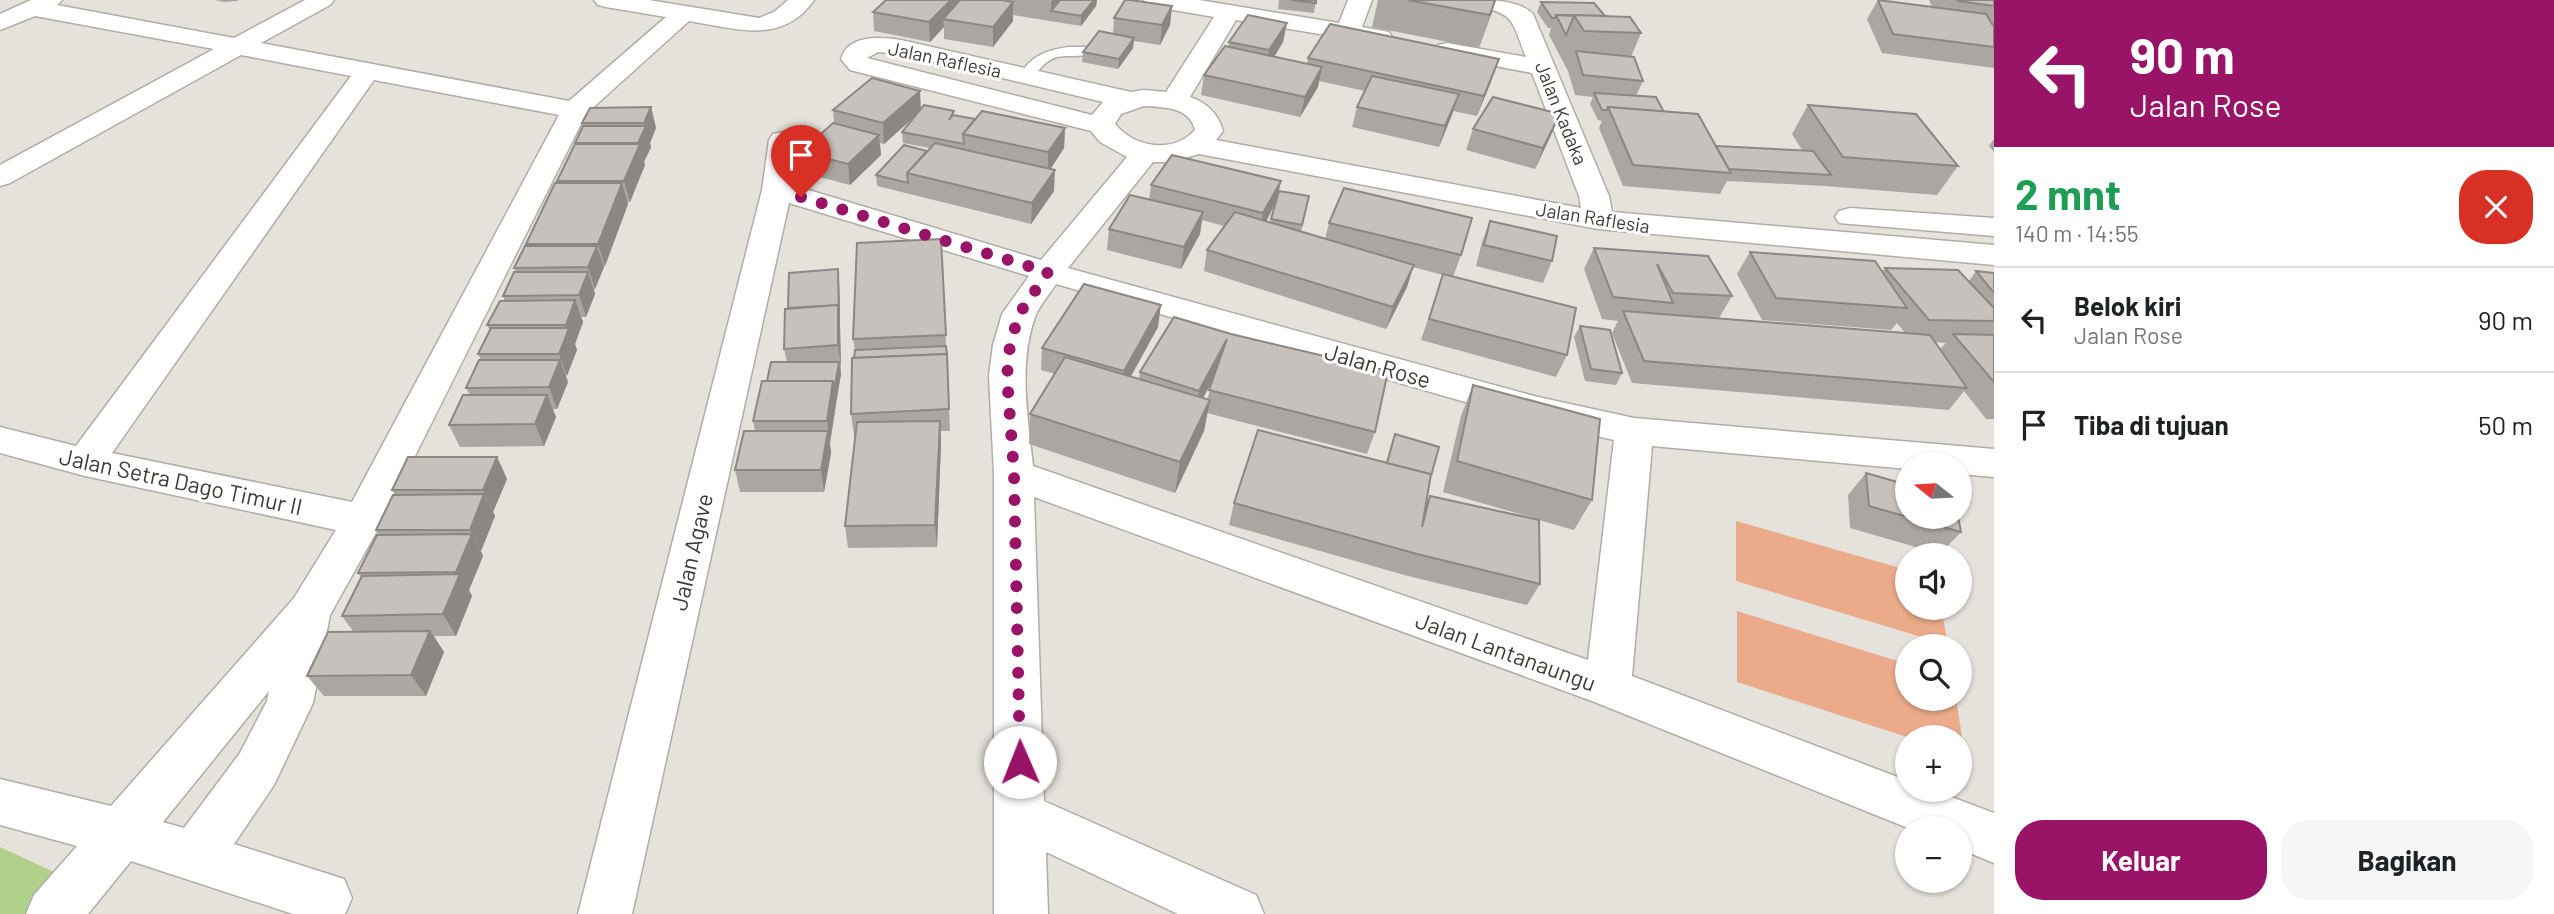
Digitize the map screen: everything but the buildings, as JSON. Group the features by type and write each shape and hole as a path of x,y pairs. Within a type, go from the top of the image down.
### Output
{"street":[{"path":"0,177 322,0"},
{"path":"606,0 759,25 772,24 802,0"},
{"path":"1156,0 1401,41"},
{"path":"1348,32 1360,0"},
{"name":"Jalan Kadaka","path":"1483,0 1517,9 1544,68 1596,208"},
{"path":"0,23 41,4 367,72 575,110"},
{"path":"1130,100 1114,106 1104,114 1101,125 1108,137 1124,146 1146,152 1182,151 1202,134 1197,110 1174,101 1229,12"},
{"path":"68,897 309,611 363,520 575,110 684,13"},
{"name":"Jalan Raflesia","path":"1101,125 868,67 854,59 855,54 862,48 885,45 1130,100 1144,98 1174,101"},
{"path":"1427,46 1544,68"},
{"path":"85,462 367,72"},
{"name":"Jalan Raflesia","path":"1202,134 1596,208 1994,255"},
{"name":"Jalan Agave","path":"605,914 776,190 783,140"},
{"path":"1021,914 1014,474 1007,376 1010,345 1019,314 1048,272 1146,152"},
{"name":"Jalan Rose","path":"776,190 1048,272 1538,410 1634,431 1994,463"},
{"name":"Jalan Raflesia","path":"1596,208 1648,203 1994,227"},
{"path":"1608,687 1634,431"},
{"name":"Jalan Setra Dago Timur II","path":"0,440 85,462 363,520"},
{"name":"Jalan Lantanaungu","path":"1014,474 1608,687 1994,838"},
{"path":"194,857 257,769 290,703 309,611"},
{"path":"0,802 120,833 325,898"},
{"path":"1021,815 1237,914"}],"lane":[{"path":"1026,76 1030,67 1051,54 1088,51"}],"shaded area":[{"path":"1736,521 1895,567 1895,620 1943,620 1946,634 1912,634 1736,581"},
{"path":"1737,611 1895,660 1895,711 1958,711 1960,725 1895,725 1895,733 1737,682"}],"waterway":[{"path":"0,905 15,914"}],"route":[{"path":"801,197 1048,272 1019,314 1010,345 1007,376 1014,474 1020,762"}]}
